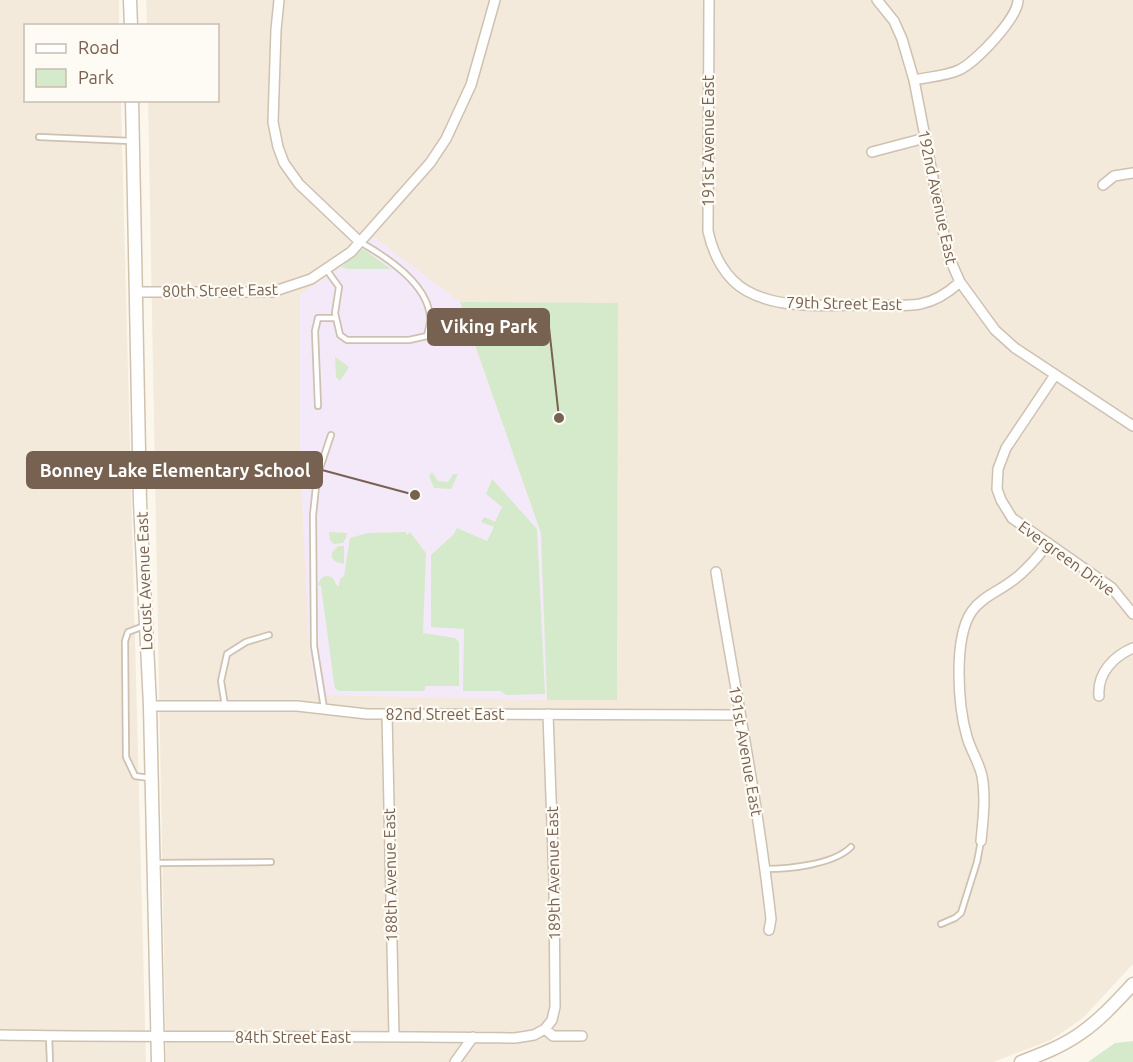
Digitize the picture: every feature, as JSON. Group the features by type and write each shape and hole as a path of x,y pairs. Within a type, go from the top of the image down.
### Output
{"street":[{"path":"130,0 131,24"},
{"path":"279,0 273,122 278,147 284,163 299,184 360,242"},
{"name":"80th Street East","path":"137,292 272,292 303,283 351,252 430,163 446,139 471,85 495,0"},
{"name":"191st Avenue East","path":"709,0 708,231 712,249 730,277"},
{"name":"192nd Avenue East","path":"877,0 894,21 902,39 914,80 948,255 960,282 995,330 1015,348 1133,426"},
{"path":"914,80 958,70 969,64 1014,15 1018,0"},
{"name":"Locust Avenue East","path":"132,102 140,502 150,706 158,1062"},
{"path":"872,152 926,138"},
{"path":"1103,185 1114,176 1133,173"},
{"name":"79th Street East","path":"730,277 745,291 767,300 818,305 919,304 947,293 960,282"},
{"name":"Evergreen Drive","path":"1055,375 1006,448 998,469 997,489 1012,518 1047,545 1112,588 1133,614"},
{"path":"981,841 982,779 963,718 959,660 962,633 979,603 1025,570 1047,545"},
{"name":"191st Avenue East","path":"716,572 754,789 771,919 769,930"},
{"path":"1099,696 1098,689 1110,662 1133,648"},
{"name":"82nd Street East","path":"150,706 297,706 367,714 740,715"},
{"name":"188th Avenue East","path":"387,714 394,1036"},
{"name":"189th Avenue East","path":"545,1029 552,1020 555,1007 554,881 548,714"},
{"path":"1022,1062 1060,1046 1081,1033 1107,1011 1133,984"},
{"name":"84th Street East","path":"0,1035 157,1038 473,1037 526,1036 545,1029 553,1036 582,1036"},
{"path":"455,1062 473,1037"}],"lane":[{"path":"39,137 133,141"},
{"path":"326,269 339,287 336,318 340,335 347,340 409,340 427,336 430,316 425,299 391,260 360,242"},
{"path":"318,406 315,331 318,318 336,318"},
{"path":"324,708 314,646 313,515 317,477 331,435"},
{"path":"146,626 128,632 125,641 126,757 135,776 152,778"},
{"path":"225,706 221,681 227,654 246,642 268,635"},
{"path":"941,924 955,918 961,912 977,862 981,841"},
{"path":"764,869 785,868 824,860 842,855 851,848"},
{"path":"153,863 271,862"},
{"path":"49,1036 50,1062"}],"shaded area":[{"path":"0,0 119,0 119,24 24,24 24,102 121,102 146,1062 0,1062"},
{"path":"146,0 1133,0 1133,964 1083,1018 1051,1040 993,1062 166,1062 148,102 219,102 219,24 147,24"},
{"path":"374,237 460,302 541,533 547,700 316,695 309,648 300,458 300,294 334,273"}],"green space":[{"path":"362,249 365,250 391,269 341,267"},
{"path":"460,302 618,303 617,700 547,700 541,533"},
{"path":"335,357 349,367 340,381 336,377"},
{"path":"432,472 438,481 448,482 453,474 458,474 451,489 434,488 429,476"},
{"path":"492,479 537,529 545,694 506,695 501,691 463,691 464,629 431,627 431,555 454,534 457,528 487,541 494,527 481,522 484,517 495,522 502,507 486,494"},
{"path":"329,532 347,533 346,538 343,543 334,544 330,540"},
{"path":"406,532 408,534 410,532 426,553 423,633 455,638 459,642 459,686 426,686 424,691 339,691 335,688 334,683 319,582 328,576 333,578 339,586 340,579 344,576 350,538 368,533"},
{"path":"338,546 344,546 344,564 332,558 332,552"},
{"path":"1133,1041 1133,1062 1088,1062 1115,1043"}],"place":[{"name":"Viking Park","path":"559,418"},
{"name":"Bonney Lake Elementary School","path":"415,495"}]}
